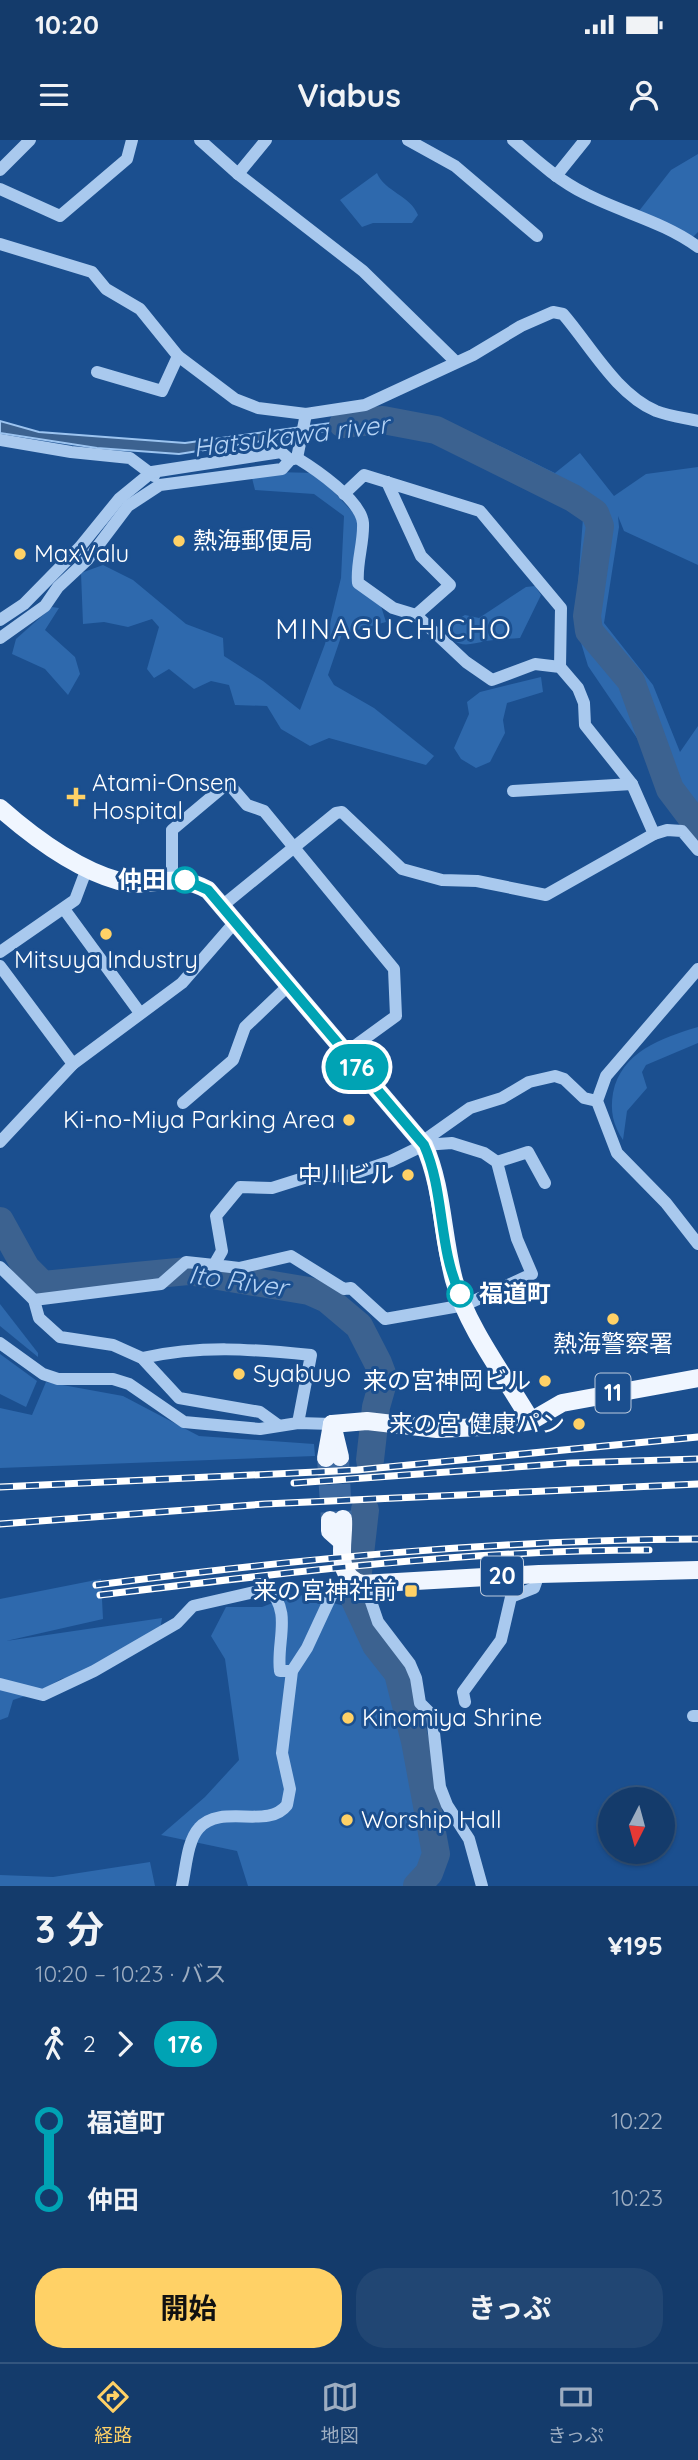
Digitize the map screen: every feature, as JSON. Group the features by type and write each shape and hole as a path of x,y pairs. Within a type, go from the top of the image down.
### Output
{"main road":[{"path":"0,808 44,842 87,868 121,882 172,878 191,880 208,890 423,1143 435,1169 447,1251 455,1283 531,1421 503,1426 437,1429 375,1422 332,1424 333,1457"},
{"name":"11","path":"531,1421 562,1403 698,1378"},
{"path":"336,1520 330,1531 340,1539 344,1568 357,1581"},
{"name":"20","path":"357,1581 698,1570"}],"street":[{"path":"0,170 30,140"},
{"path":"0,189 60,216 127,159 132,140"},
{"path":"200,140 238,174 363,271 455,361"},
{"path":"238,174 265,140"},
{"path":"408,140 455,166 537,236"},
{"path":"513,140 556,176 587,195 654,221 698,247"},
{"path":"556,176 585,140"},
{"path":"0,244 92,272 106,289 140,309 178,356 235,398 258,408 305,416 365,405 455,361 473,355 553,312 563,314 609,371 637,399 656,411 698,421"},
{"path":"97,372 162,391 178,356"},
{"path":"0,638 45,606 58,587 88,559 128,506 160,485 282,469 296,454 305,416"},
{"path":"0,440 71,452 130,458 152,472 160,485"},
{"path":"0,620 24,604 80,547 119,499 152,472 281,452 296,454 318,471 344,494 363,520 358,583 393,608 416,615 466,662 492,680 536,664 560,667"},
{"path":"246,457 249,473"},
{"path":"344,494 365,475 481,511 561,608 560,667 578,688 584,703 585,726 632,784 654,834"},
{"path":"387,482 421,556 450,585 416,615"},
{"path":"172,878 172,830 228,783 247,806 264,811 394,969 396,1016 345,1053"},
{"path":"513,791 632,784"},
{"path":"222,906 336,813 342,812 402,869 442,880 477,881 546,895 654,834 667,830 682,831 698,850"},
{"path":"0,952 75,900 87,868"},
{"path":"64,909 140,1013"},
{"path":"0,1142 73,1064 182,983 235,922"},
{"path":"0,966 73,1064"},
{"path":"698,969 606,1076 597,1101 617,1153 666,1203 698,1244"},
{"path":"183,1103 233,1060 246,1027 288,986"},
{"path":"214,1265 222,1251 216,1216 240,1187 272,1188 310,1176 347,1176 391,1161 423,1143 470,1108 502,1098 529,1082 555,1076 564,1079 584,1098 597,1101"},
{"path":"34,1300 161,1284 186,1262 239,1268 291,1256 344,1289 351,1288 385,1319 465,1305 532,1274 517,1239 497,1162 484,1153 452,1143 423,1143"},
{"path":"497,1162 528,1152 545,1183"},
{"path":"0,1267 34,1300 39,1318 60,1337 113,1345 142,1358 179,1398 260,1412 278,1425"},
{"path":"0,1343 43,1374 58,1379 113,1379 129,1384 184,1423 260,1429 298,1423 332,1424"},
{"path":"142,1358 181,1349 226,1347 311,1355 298,1423"},
{"path":"465,1702 463,1692 501,1640 511,1597 534,1588 539,1574"},
{"path":"182,1886 193,1837 199,1827 219,1818 274,1814 287,1805 290,1789 282,1754 292,1671 307,1648 333,1592 357,1581 378,1622 410,1664 416,1678 420,1703 432,1714 439,1787 469,1839 482,1886"},
{"path":"0,1684 43,1695 94,1671 177,1623 193,1605 268,1589 277,1597 283,1611 278,1656 281,1671 292,1671"}],"shaded area":[{"path":"698,154 698,232 693,237 639,211 671,170"},
{"path":"377,173 386,185 414,208 418,215 412,223 373,223 362,227 340,200"},
{"path":"383,416 452,427 555,473 580,453 614,496 646,474 698,467 698,565 624,531 618,516 619,527 604,623 653,685 680,752 698,726 698,808 671,799 660,772 588,666 575,623 583,518 547,495 436,440 373,431"},
{"path":"274,472 316,473 361,521 358,581 381,606 386,622 342,634 328,675 334,685 374,708 434,756 426,765 329,738 310,746 281,729 267,706 235,705 229,685 211,681 194,689 169,669 154,678 147,669 159,627 152,619 128,627 104,622 83,624 81,573 103,565 133,580 186,624 223,638 224,656 263,681 300,710 325,644 341,578 344,516 314,494 255,490 252,478"},
{"path":"535,586 541,595 520,638 462,644 457,643 444,627 465,615 479,618 526,587"},
{"path":"52,607 59,608 45,630 75,657 80,674 68,695 45,669 12,654 16,639"},
{"path":"541,677 543,692 507,703 503,720 505,733 490,762 476,768 461,759 454,748 469,714 467,702 480,692"},
{"path":"698,1027 698,1043 646,1065 642,1072 647,1088 627,1111 623,1140 613,1118 612,1106 617,1079 624,1067 657,1042"},
{"path":"0,1304 38,1353 38,1357 0,1326"},
{"path":"0,1354 37,1381 26,1407 0,1394"},
{"path":"46,1382 123,1396 199,1436 314,1444 315,1456 0,1468 0,1408 32,1415"},
{"path":"101,1579 103,1619 6,1641 162,1618 160,1630 94,1671 61,1679 40,1691 13,1700 8,1717 0,1720 0,1599"},
{"path":"296,1594 349,1607 397,1681 430,1886 248,1886 237,1851 161,1835 205,1797 239,1760 225,1659 211,1636 226,1607 262,1607"},
{"path":"150,1862 155,1886 0,1886 0,1875 53,1877"}],"water":[{"path":"383,416 376,423 179,454 97,448 0,433 0,421 39,432 185,443"}],"waterway":[{"name":"Hatsukawa river","path":"343,424 383,420 436,430 573,498 595,513 600,526 587,616 589,631 631,681 670,789 698,826"},
{"name":"Ito River","path":"0,1221 26,1268 43,1285 188,1271 309,1291 327,1299 359,1326 384,1379 376,1407 370,1460"},
{"name":"Ito River","path":"358,1572 365,1510"},
{"name":"Ito River","path":"356,1593 355,1600 376,1645 398,1673 415,1741 436,1854 429,1873 417,1886"}],"tunnel":[{"path":"340,1457 343,1519"},
{"path":"326,1458 330,1520"}],"railway":[{"path":"0,1487 357,1470 698,1437"},
{"path":"294,1483 571,1463 698,1459"},
{"path":"0,1524 265,1504 698,1484"},
{"path":"96,1585 246,1567 471,1547 698,1539"},
{"path":"100,1595 442,1558 649,1550"}],"bus line":[{"name":"176","path":"185,880 191,880 208,890 424,1145 435,1169 447,1251 460,1294"}],"place":[{"name":"熱海郵便局","path":"179,541"},
{"name":"MaxValu","path":"20,554"},
{"name":"Atami-Onsen Hospital","path":"76,797"},
{"name":"仲田","path":"185,880"},
{"name":"Mitsuya Industry","path":"106,934"},
{"name":"Ki-no-Miya Parking Area","path":"349,1120"},
{"name":"中川ビル","path":"408,1175"},
{"name":"福道町","path":"460,1294"},
{"name":"熱海警察署","path":"613,1319"},
{"name":"Syabuyo","path":"239,1374"},
{"name":"来の宮神岡ビル","path":"545,1381"},
{"name":"来の宮 健康パン","path":"579,1424"},
{"name":"来の宮神社前","path":"411,1591"},
{"name":"Kinomiya Shrine","path":"348,1718"},
{"name":"Worship Hall","path":"347,1820"}],"district":[{"name":"MINAGUCHICHO","path":"394,629"}]}
